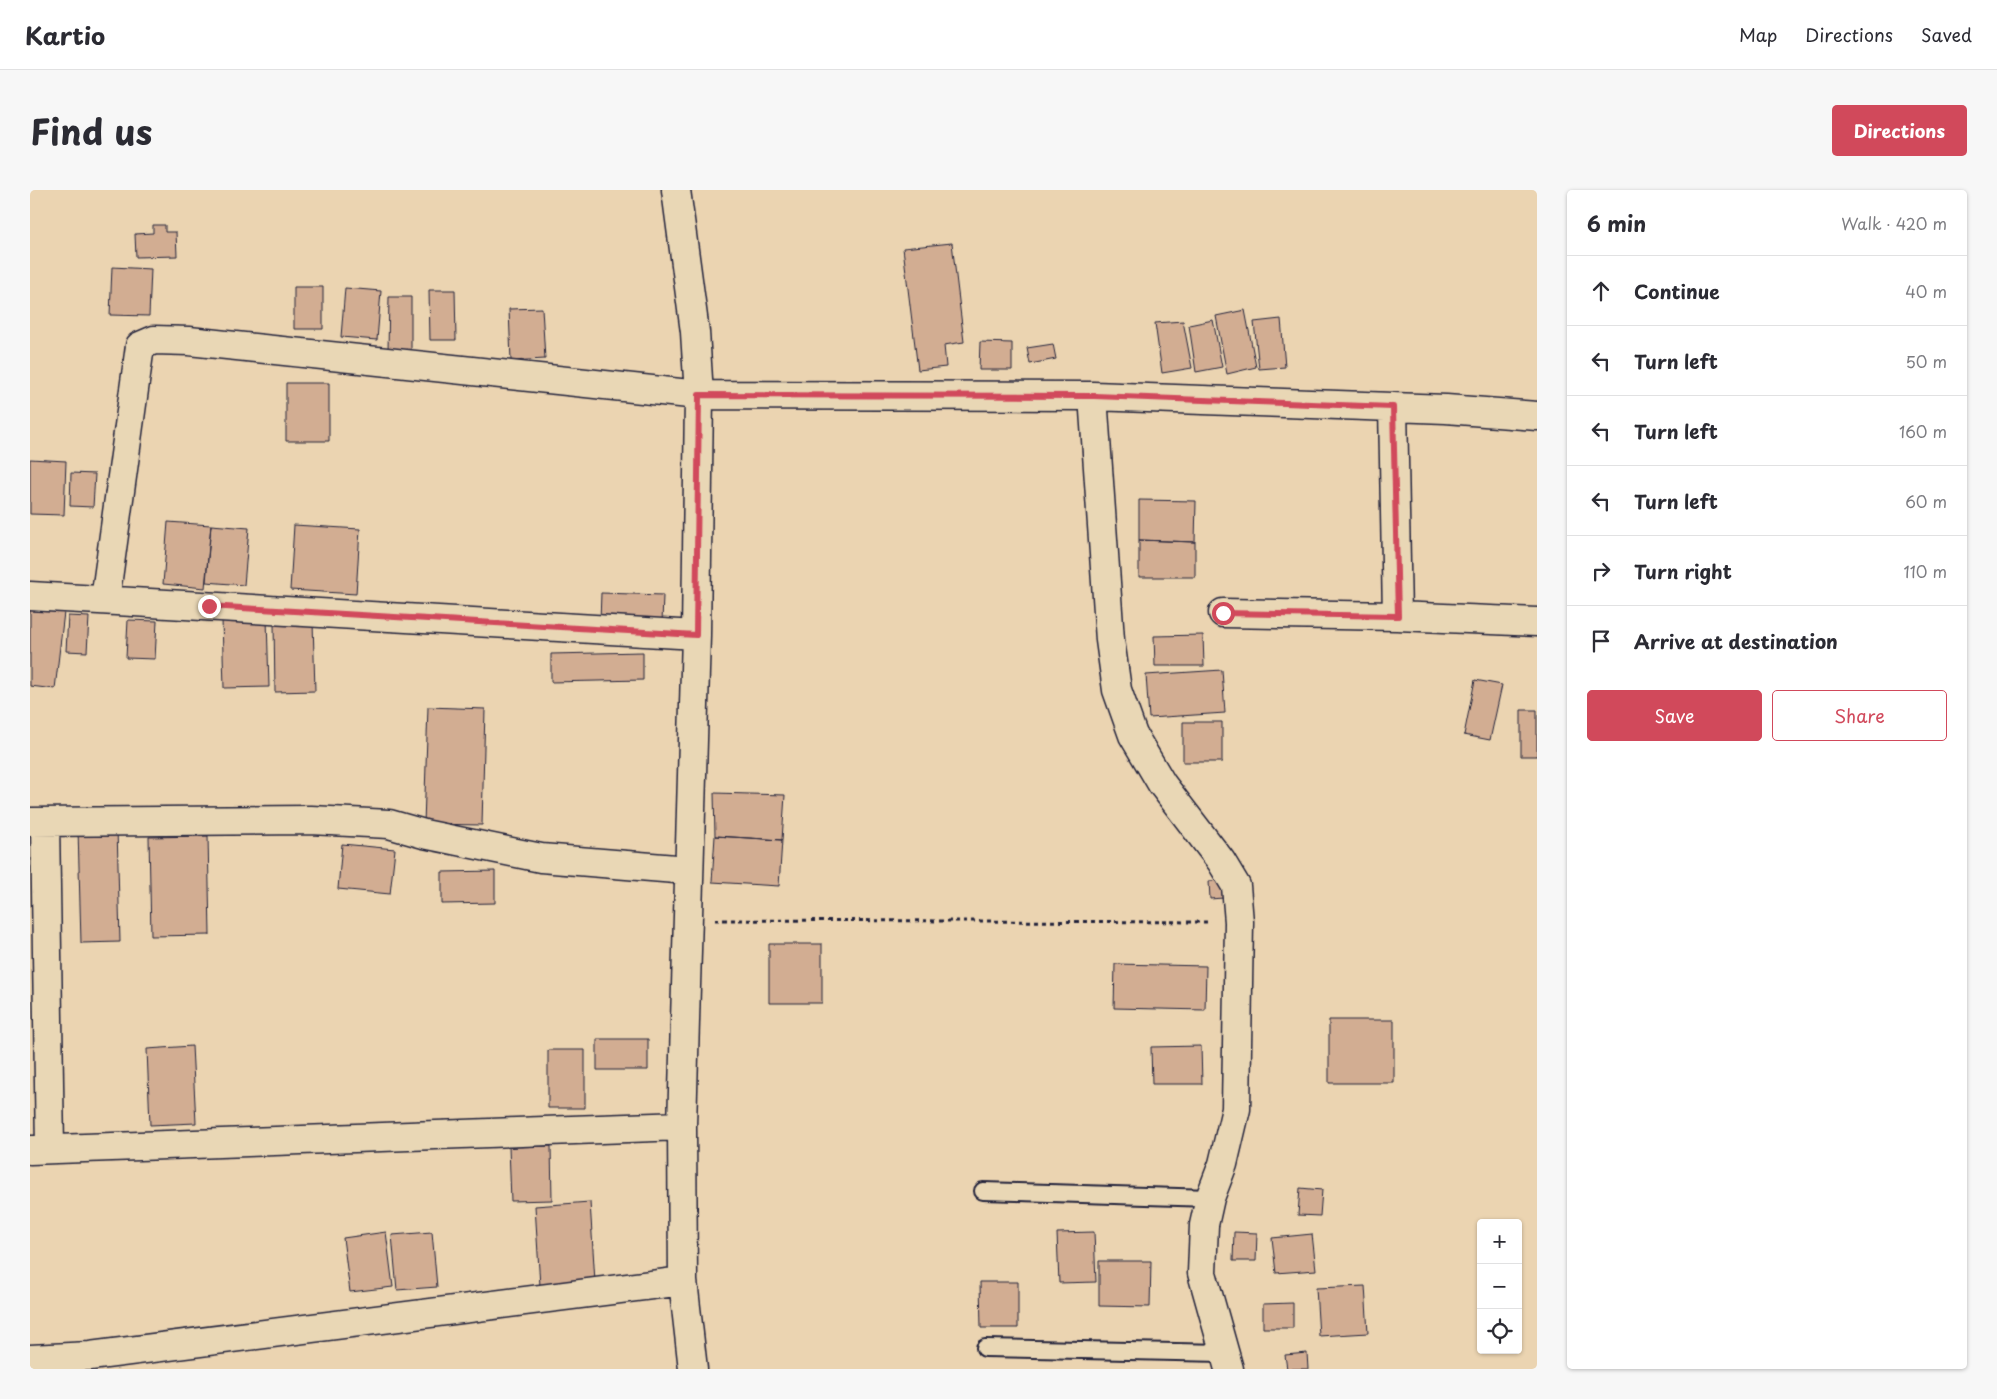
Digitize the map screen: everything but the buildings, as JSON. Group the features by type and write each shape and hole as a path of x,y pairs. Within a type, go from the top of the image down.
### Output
{"street":[{"path":"676,190 695,332 699,395 696,635 682,1126 682,1281 693,1369"},
{"path":"105,600 140,346 154,340 189,342 699,395 1094,396 1446,409 1537,416"},
{"path":"1094,396 1110,640 1118,690 1133,734 1162,784 1221,861 1236,886 1239,922 1236,1109 1223,1164 1210,1198 1204,1225 1202,1273 1226,1361"},
{"path":"1393,407 1398,616"},
{"path":"30,596 696,635"},
{"path":"1223,613 1398,616 1537,622"},
{"path":"682,1126 40,1150 37,822 311,820 389,824 424,834 541,858 688,870"},
{"path":"30,1359 90,1356 682,1281"}],"lane":[{"path":"983,1191 1210,1198"},
{"path":"985,1348 1226,1361"}],"path":[{"path":"688,920 1239,922"}],"route":[{"path":"209,606 696,635 699,395 1094,396 1393,407 1398,616 1223,613"}]}
